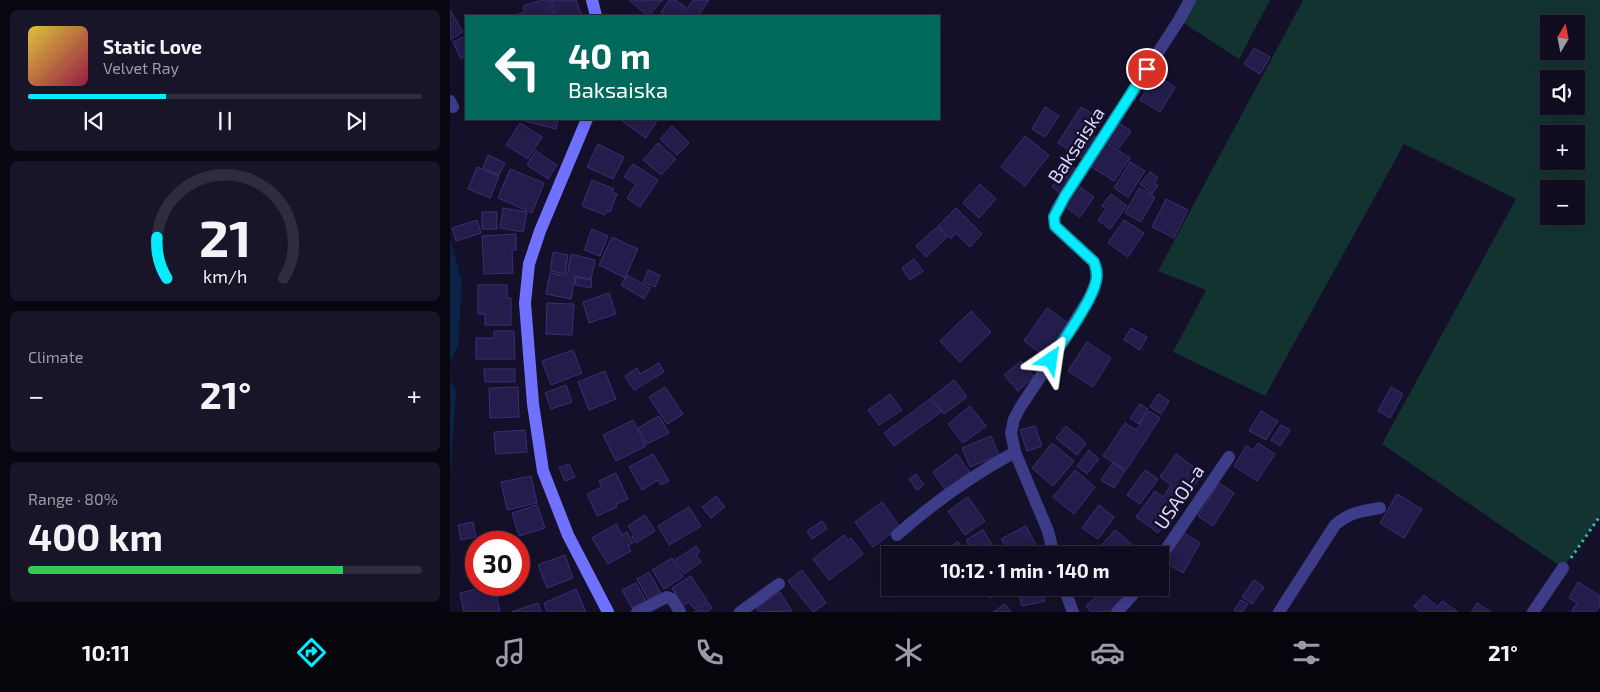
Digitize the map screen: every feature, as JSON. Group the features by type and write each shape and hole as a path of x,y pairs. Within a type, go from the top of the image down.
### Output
{"street":[{"path":"592,0 596,15"},
{"name":"Baksaiska","path":"1052,546 1048,531 1015,452 1011,433 1014,419 1090,297 1096,282 1097,270 1094,262 1055,226 1054,217 1057,209 1190,0"},
{"path":"587,120 537,239 529,264 525,303 533,404 543,471 568,535 608,612"},
{"path":"897,535 940,500 988,467 1015,452"},
{"name":"USAOJ-a","path":"1168,546 1229,457"},
{"path":"1279,612 1335,525 1355,512 1380,508"},
{"path":"1533,612 1563,568"},
{"path":"740,612 779,584"},
{"path":"1067,596 1073,612"},
{"path":"1117,612 1132,596"},
{"path":"637,612 667,597 672,599 680,612"}],"path":[{"path":"1563,568 1600,516"}],"green space":[{"path":"1190,0 1270,0 1239,59 1179,20"},
{"path":"1303,0 1600,0 1600,516 1563,568 1382,444 1516,199 1404,144 1265,396 1173,352 1206,290 1158,271"}],"water":[{"path":"450,239 462,282 458,346 450,362"},
{"path":"450,380 456,391 450,478"}],"building":[{"path":"542,0 549,0 554,15 515,15 525,12 523,6"},
{"path":"551,0 576,0 582,15 556,15"},
{"path":"629,0 663,0 647,15"},
{"path":"669,0 675,0 686,7 680,15 666,15 661,12"},
{"path":"693,0 709,0 699,15 683,15"},
{"path":"450,10 463,32 450,40"},
{"path":"465,36 465,57 461,59 453,42"},
{"path":"1254,48 1270,57 1260,74 1244,64"},
{"path":"1156,75 1175,87 1160,112 1140,100"},
{"path":"1045,107 1059,116 1045,137 1032,129"},
{"path":"1081,107 1101,119 1092,134 1097,138 1084,159 1058,143"},
{"path":"525,120 558,120 556,129"},
{"path":"623,120 657,120 646,138"},
{"path":"520,123 542,137 528,159 506,145"},
{"path":"1119,123 1131,131 1119,148 1107,140"},
{"path":"672,126 689,143 677,155 660,139"},
{"path":"1025,136 1049,155 1025,186 1001,167"},
{"path":"1106,142 1130,158 1114,181 1090,166"},
{"path":"658,143 676,159 661,175 643,160"},
{"path":"598,144 624,157 613,179 587,167"},
{"path":"536,151 557,165 548,179 527,165"},
{"path":"488,155 505,163 499,175 483,168"},
{"path":"1130,162 1145,171 1128,197 1114,188"},
{"path":"1068,163 1077,170 1070,179 1062,173"},
{"path":"633,164 658,180 640,207 627,198 636,184 624,177"},
{"path":"477,167 499,176 490,198 468,189"},
{"path":"510,169 544,183 532,213 498,198"},
{"path":"1150,172 1158,178 1154,183 1158,186 1152,194 1140,184"},
{"path":"1061,173 1071,180 1061,194 1052,187"},
{"path":"592,180 614,189 612,192 617,194 610,212 607,211 605,215 582,206"},
{"path":"980,184 996,199 979,218 963,203"},
{"path":"1077,185 1094,197 1080,217 1062,205"},
{"path":"1139,188 1155,197 1141,222 1125,213"},
{"path":"1111,194 1127,206 1110,229 1098,220 1106,209 1102,206"},
{"path":"1166,199 1188,210 1174,238 1152,227"},
{"path":"503,208 527,212 523,232 500,228"},
{"path":"956,208 982,234 970,247 956,233 951,239 938,226"},
{"path":"482,212 497,212 497,229 482,229"},
{"path":"477,220 481,233 456,241 452,228"},
{"path":"1124,220 1144,233 1128,257 1108,243"},
{"path":"937,227 947,237 926,257 916,246"},
{"path":"592,229 608,236 600,256 584,250"},
{"path":"516,234 516,250 512,250 513,273 484,274 482,236"},
{"path":"612,237 638,249 625,278 599,265"},
{"path":"553,252 568,255 565,274 550,271"},
{"path":"571,254 595,260 591,279 575,276 571,299 546,294 550,273 567,276"},
{"path":"914,259 923,271 910,280 902,268"},
{"path":"648,270 660,275 655,287 643,282"},
{"path":"627,275 650,288 644,299 621,285"},
{"path":"576,277 592,280 591,288 575,285"},
{"path":"478,285 507,285 507,298 511,298 511,325 485,325 485,314 478,314"},
{"path":"609,293 616,314 589,323 583,302"},
{"path":"547,303 574,304 572,335 546,334"},
{"path":"1047,308 1069,324 1046,357 1024,341"},
{"path":"971,311 991,332 960,362 940,341"},
{"path":"1131,328 1147,337 1140,350 1124,340"},
{"path":"494,331 514,331 515,359 476,359 476,338 494,338"},
{"path":"1087,342 1111,358 1093,387 1068,371"},
{"path":"573,350 582,373 551,385 542,361"},
{"path":"1021,361 1034,376 1018,391 1004,375"},
{"path":"659,363 664,372 634,390 625,376 637,368 640,374"},
{"path":"484,369 515,369 515,382 485,382"},
{"path":"605,371 616,399 589,410 578,382"},
{"path":"954,380 967,397 944,414 931,398"},
{"path":"566,385 572,402 551,409 545,393"},
{"path":"518,387 519,417 490,418 489,388"},
{"path":"665,387 683,414 667,424 649,397"},
{"path":"1391,387 1403,394 1390,418 1378,411"},
{"path":"890,394 902,410 879,425 868,410"},
{"path":"1158,394 1169,401 1161,414 1150,407"},
{"path":"930,399 941,412 894,446 884,433"},
{"path":"1140,404 1148,409 1139,424 1130,418"},
{"path":"970,406 986,426 963,443 948,424"},
{"path":"1149,411 1160,418 1126,470 1103,456 1125,423 1136,430"},
{"path":"1261,411 1278,421 1266,440 1249,431"},
{"path":"659,416 669,433 647,444 638,428"},
{"path":"633,420 646,446 616,461 603,435"},
{"path":"1281,425 1290,430 1280,446 1271,440"},
{"path":"1035,426 1042,446 1027,451 1020,430"},
{"path":"1066,426 1086,443 1077,455 1056,438"},
{"path":"525,430 527,452 496,454 494,432"},
{"path":"991,436 999,455 970,467 962,448"},
{"path":"1052,443 1074,461 1053,486 1032,468"},
{"path":"1258,443 1275,454 1257,481 1234,466 1246,446 1253,450"},
{"path":"1089,450 1099,459 1087,474 1077,466"},
{"path":"653,454 669,481 661,485 658,480 642,490 629,467"},
{"path":"957,454 971,474 946,491 933,472"},
{"path":"1176,454 1203,474 1158,533 1136,517 1155,491 1163,497 1171,485 1160,477"},
{"path":"1113,463 1125,471 1114,488 1101,480"},
{"path":"569,464 575,477 565,481 559,468"},
{"path":"1075,470 1095,487 1074,514 1053,497"},
{"path":"1145,470 1158,479 1140,504 1127,495"},
{"path":"616,473 628,499 616,504 617,507 597,516 587,494 602,487 599,481"},
{"path":"916,474 924,485 917,490 909,479"},
{"path":"531,476 537,503 507,510 501,482"},
{"path":"1219,483 1234,493 1213,526 1198,516"},
{"path":"1397,494 1422,509 1404,538 1380,523"},
{"path":"716,496 725,507 711,518 702,507"},
{"path":"968,497 985,521 965,535 948,511"},
{"path":"882,502 900,527 873,547 855,522"},
{"path":"537,505 545,528 530,533 530,531 517,531 512,513"},
{"path":"1099,505 1114,517 1098,539 1082,528"},
{"path":"689,507 701,526 669,545 658,526"},
{"path":"645,515 655,531 636,543 632,537 634,535 628,526"},
{"path":"822,521 827,529 812,539 807,531"},
{"path":"473,522 475,531 465,531 465,539 461,540 458,525"},
{"path":"616,524 622,535 627,532 633,543 628,545 631,551 608,564 592,538"},
{"path":"1026,526 1036,545 1005,546 1001,539"},
{"path":"983,530 993,546 970,546 966,540"},
{"path":"1115,530 1133,545 1132,546 1101,546"},
{"path":"1182,532 1200,543 1183,573 1169,564 1169,555"},
{"path":"844,535 848,540 851,538 863,554 829,580 813,559"},
{"path":"957,541 962,546 952,546"},
{"path":"696,546 700,552 696,554 701,562 684,574 675,560"},
{"path":"565,555 573,578 547,588 538,565"},
{"path":"672,558 683,577 664,589 652,570"},
{"path":"802,570 826,603 813,612 788,581"},
{"path":"649,572 661,593 648,599 637,579"},
{"path":"691,576 707,601 694,609 689,602 682,606 672,588"},
{"path":"1254,580 1264,587 1252,604 1242,597"},
{"path":"1578,582 1600,596 1600,606 1596,612 1571,612 1577,603 1569,598"},
{"path":"636,583 646,601 632,608 622,590"},
{"path":"576,589 586,612 547,612 544,603"},
{"path":"465,592 465,596 496,596 500,612 464,612 460,593"},
{"path":"780,592 792,611 759,612 756,608"},
{"path":"1424,595 1438,607 1442,601 1458,612 1421,612 1414,606"},
{"path":"1019,596 1044,596 1045,601 1022,606"},
{"path":"1097,596 1122,596 1127,601 1114,612 1091,612 1086,606"},
{"path":"1241,600 1248,604 1242,612 1236,612 1234,610"},
{"path":"708,602 712,608 707,612 694,612"},
{"path":"538,603 541,612 511,612"},
{"path":"1477,603 1491,612 1471,612"},
{"path":"1005,604 1011,612 993,612"}],"route":[{"path":"1051,360 1090,297 1096,282 1097,270 1094,262 1055,226 1054,217 1065,196 1147,69"}]}
